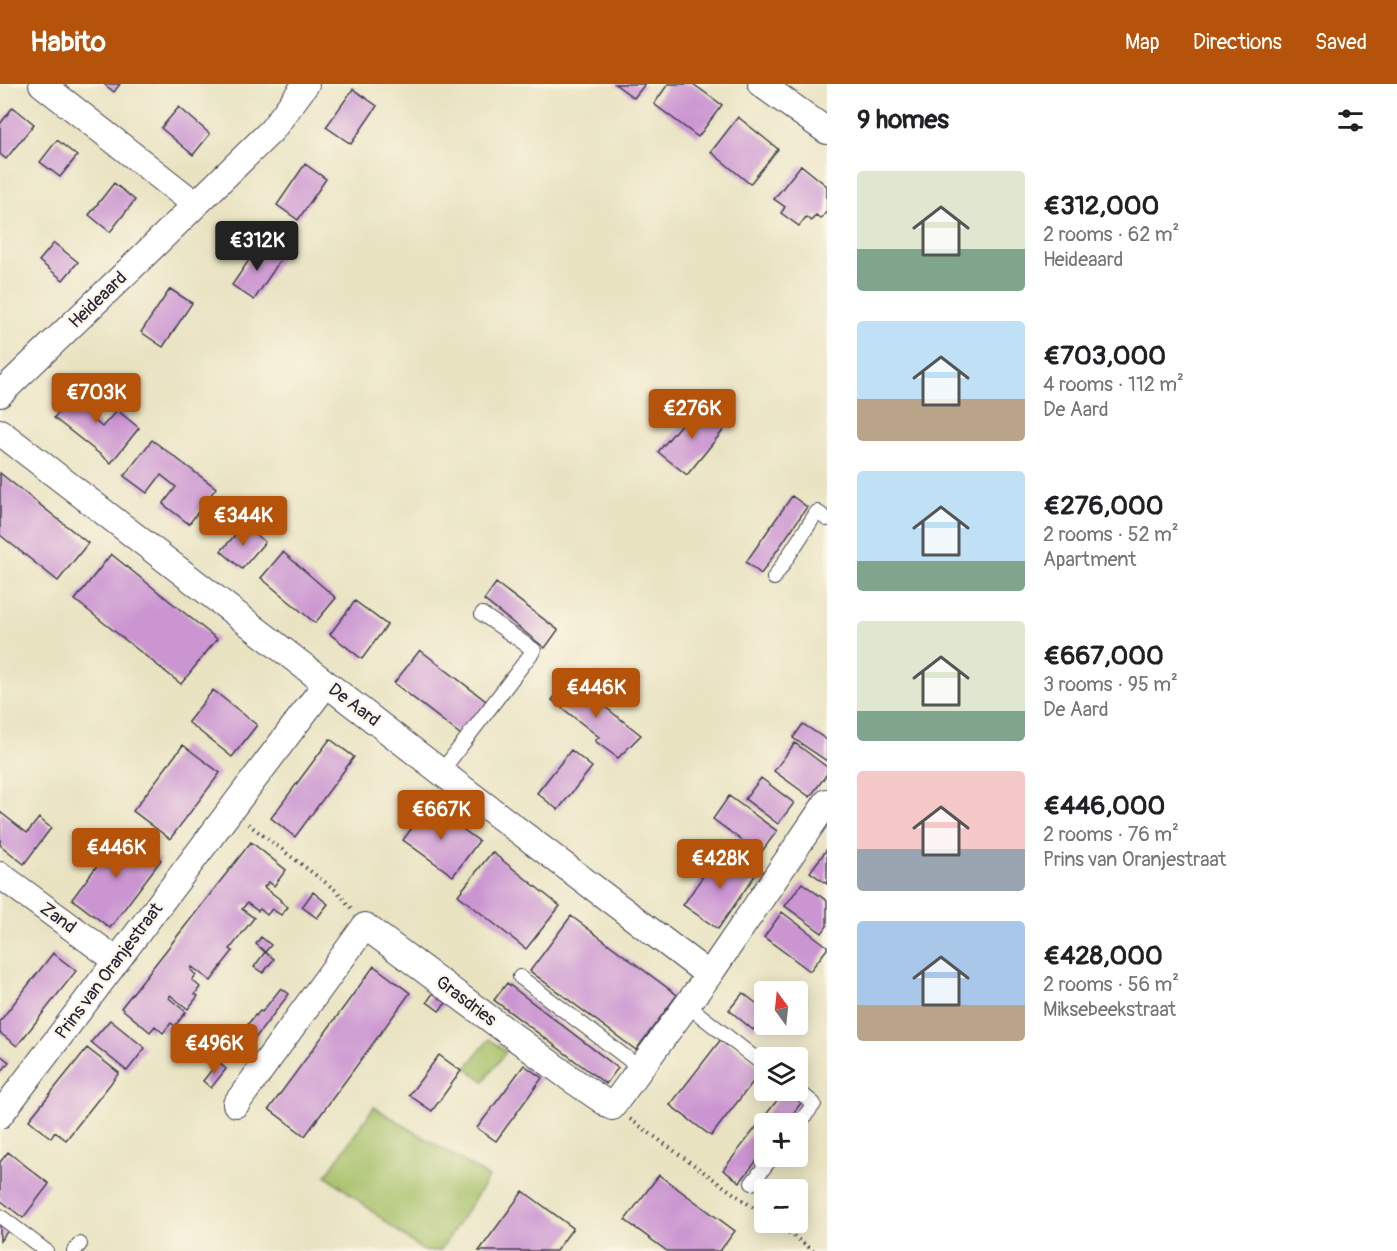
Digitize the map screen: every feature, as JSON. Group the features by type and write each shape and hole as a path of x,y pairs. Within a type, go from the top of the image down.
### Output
{"street":[{"path":"42,84 195,204"},
{"name":"Heideaard","path":"0,394 272,130 306,84"},
{"path":"761,84 827,131"},
{"name":"De Aard","path":"0,432 326,684 709,975"},
{"name":"Prins van Oranjestraat","path":"0,1115 326,684"},
{"path":"612,1107 709,975 827,802"},
{"name":"Zand","path":"0,875 116,960"},
{"path":"236,1104 365,926"},
{"name":"Grasdries","path":"365,926 612,1107"}],"lane":[{"path":"774,578 817,513 827,519"},
{"path":"441,772 534,650 482,614"},
{"path":"520,977 640,1068"},
{"path":"687,1005 754,1057"},
{"path":"807,1113 814,1104 808,1099"},
{"path":"752,1183 764,1167"},
{"path":"0,1216 46,1251"}],"path":[{"path":"231,810 338,892 365,926"},
{"path":"612,1107 754,1208"},
{"path":"789,1233 814,1251"}],"green space":[{"path":"489,1039 506,1052 484,1081 466,1068"},
{"path":"374,1107 489,1177 440,1251 423,1251 326,1175"}],"building":[{"path":"104,84 120,84 114,92"},
{"path":"615,84 645,84 634,98"},
{"path":"668,84 693,84 722,105 698,137 654,104"},
{"path":"353,89 377,106 351,144 326,127"},
{"path":"13,107 34,124 6,159 0,154 0,124"},
{"path":"179,107 210,134 193,155 161,128"},
{"path":"738,117 778,149 750,184 711,152"},
{"path":"57,140 77,156 60,177 40,162"},
{"path":"305,164 326,179 298,220 277,205"},
{"path":"801,165 827,186 827,211 821,219 816,215 811,221 806,217 799,226 781,213 785,207 774,199"},
{"path":"114,183 135,200 110,232 89,215"},
{"path":"54,243 78,262 63,280 39,261"},
{"path":"260,244 281,259 254,300 232,285"},
{"path":"170,289 192,303 163,347 141,332"},
{"path":"83,383 104,400 90,417 102,427 117,410 139,428 111,463 54,418"},
{"path":"698,404 726,427 687,475 658,452"},
{"path":"152,440 216,488 189,524 163,504 176,487 161,475 147,493 124,476"},
{"path":"0,473 88,543 58,581 0,535"},
{"path":"792,496 807,507 761,574 746,562"},
{"path":"244,525 265,542 242,569 221,551"},
{"path":"283,552 336,598 315,623 261,578"},
{"path":"111,554 217,639 181,684 75,600"},
{"path":"496,583 558,630 545,648 484,600"},
{"path":"355,601 387,625 362,659 330,634"},
{"path":"420,650 491,705 465,738 394,683"},
{"path":"568,678 641,735 618,758 595,741 599,737 552,700"},
{"path":"213,690 257,725 232,757 188,722"},
{"path":"803,724 827,740 827,761 793,738"},
{"path":"330,739 354,757 295,837 271,818"},
{"path":"795,743 827,767 827,774 810,797 774,771"},
{"path":"183,745 220,773 170,839 133,811"},
{"path":"571,750 592,767 558,810 537,793"},
{"path":"761,778 794,803 778,824 745,799"},
{"path":"729,796 777,831 760,854 713,819"},
{"path":"429,805 479,841 453,876 403,840"},
{"path":"0,812 27,833 39,818 51,828 24,864 0,845"},
{"path":"123,831 161,860 110,928 72,899"},
{"path":"251,842 286,870 274,886 269,882 264,887 288,907 281,915 272,909 267,915 247,903 242,909 254,918 230,949 233,951 211,981 192,967 191,970 196,975 192,980 200,987 195,994 198,996 188,1009 170,995 169,998 186,1012 175,1026 171,1023 163,1033 155,1026 150,1032 121,1008"},
{"path":"827,849 827,884 810,872"},
{"path":"721,850 756,874 718,929 683,905"},
{"path":"492,852 560,906 526,949 458,895"},
{"path":"802,883 827,901 827,926 822,933 785,906"},
{"path":"313,892 328,904 317,918 302,907"},
{"path":"782,912 827,946 810,971 764,937"},
{"path":"571,916 677,995 636,1050 530,971"},
{"path":"261,937 271,945 265,952 256,944"},
{"path":"265,952 274,959 263,973 254,967"},
{"path":"53,953 76,971 17,1046 0,1033 0,1021"},
{"path":"374,966 410,993 305,1136 269,1109"},
{"path":"507,983 618,1068 606,1084 494,1000"},
{"path":"281,988 289,994 243,1054 231,1046 255,1015 262,1012"},
{"path":"433,993 446,1003 439,1011 427,1002"},
{"path":"743,993 754,1002 754,1029 753,1030 729,1010"},
{"path":"110,1020 145,1048 127,1071 91,1042"},
{"path":"722,1038 754,1062 754,1081 711,1136 670,1105"},
{"path":"87,1048 119,1073 66,1140 55,1132 51,1138 29,1120"},
{"path":"0,1055 9,1062 0,1074"},
{"path":"439,1055 461,1071 432,1111 409,1095"},
{"path":"218,1062 226,1069 211,1088 203,1081"},
{"path":"524,1065 542,1078 496,1141 477,1128"},
{"path":"776,1101 801,1103 793,1113 767,1113"},
{"path":"754,1130 754,1164 740,1182 723,1170"},
{"path":"8,1152 49,1184 23,1218 0,1200 0,1162"},
{"path":"659,1175 735,1231 720,1251 667,1251 625,1220"},
{"path":"523,1191 573,1228 556,1251 479,1251"},
{"path":"0,1221 10,1228 0,1241"}]}
